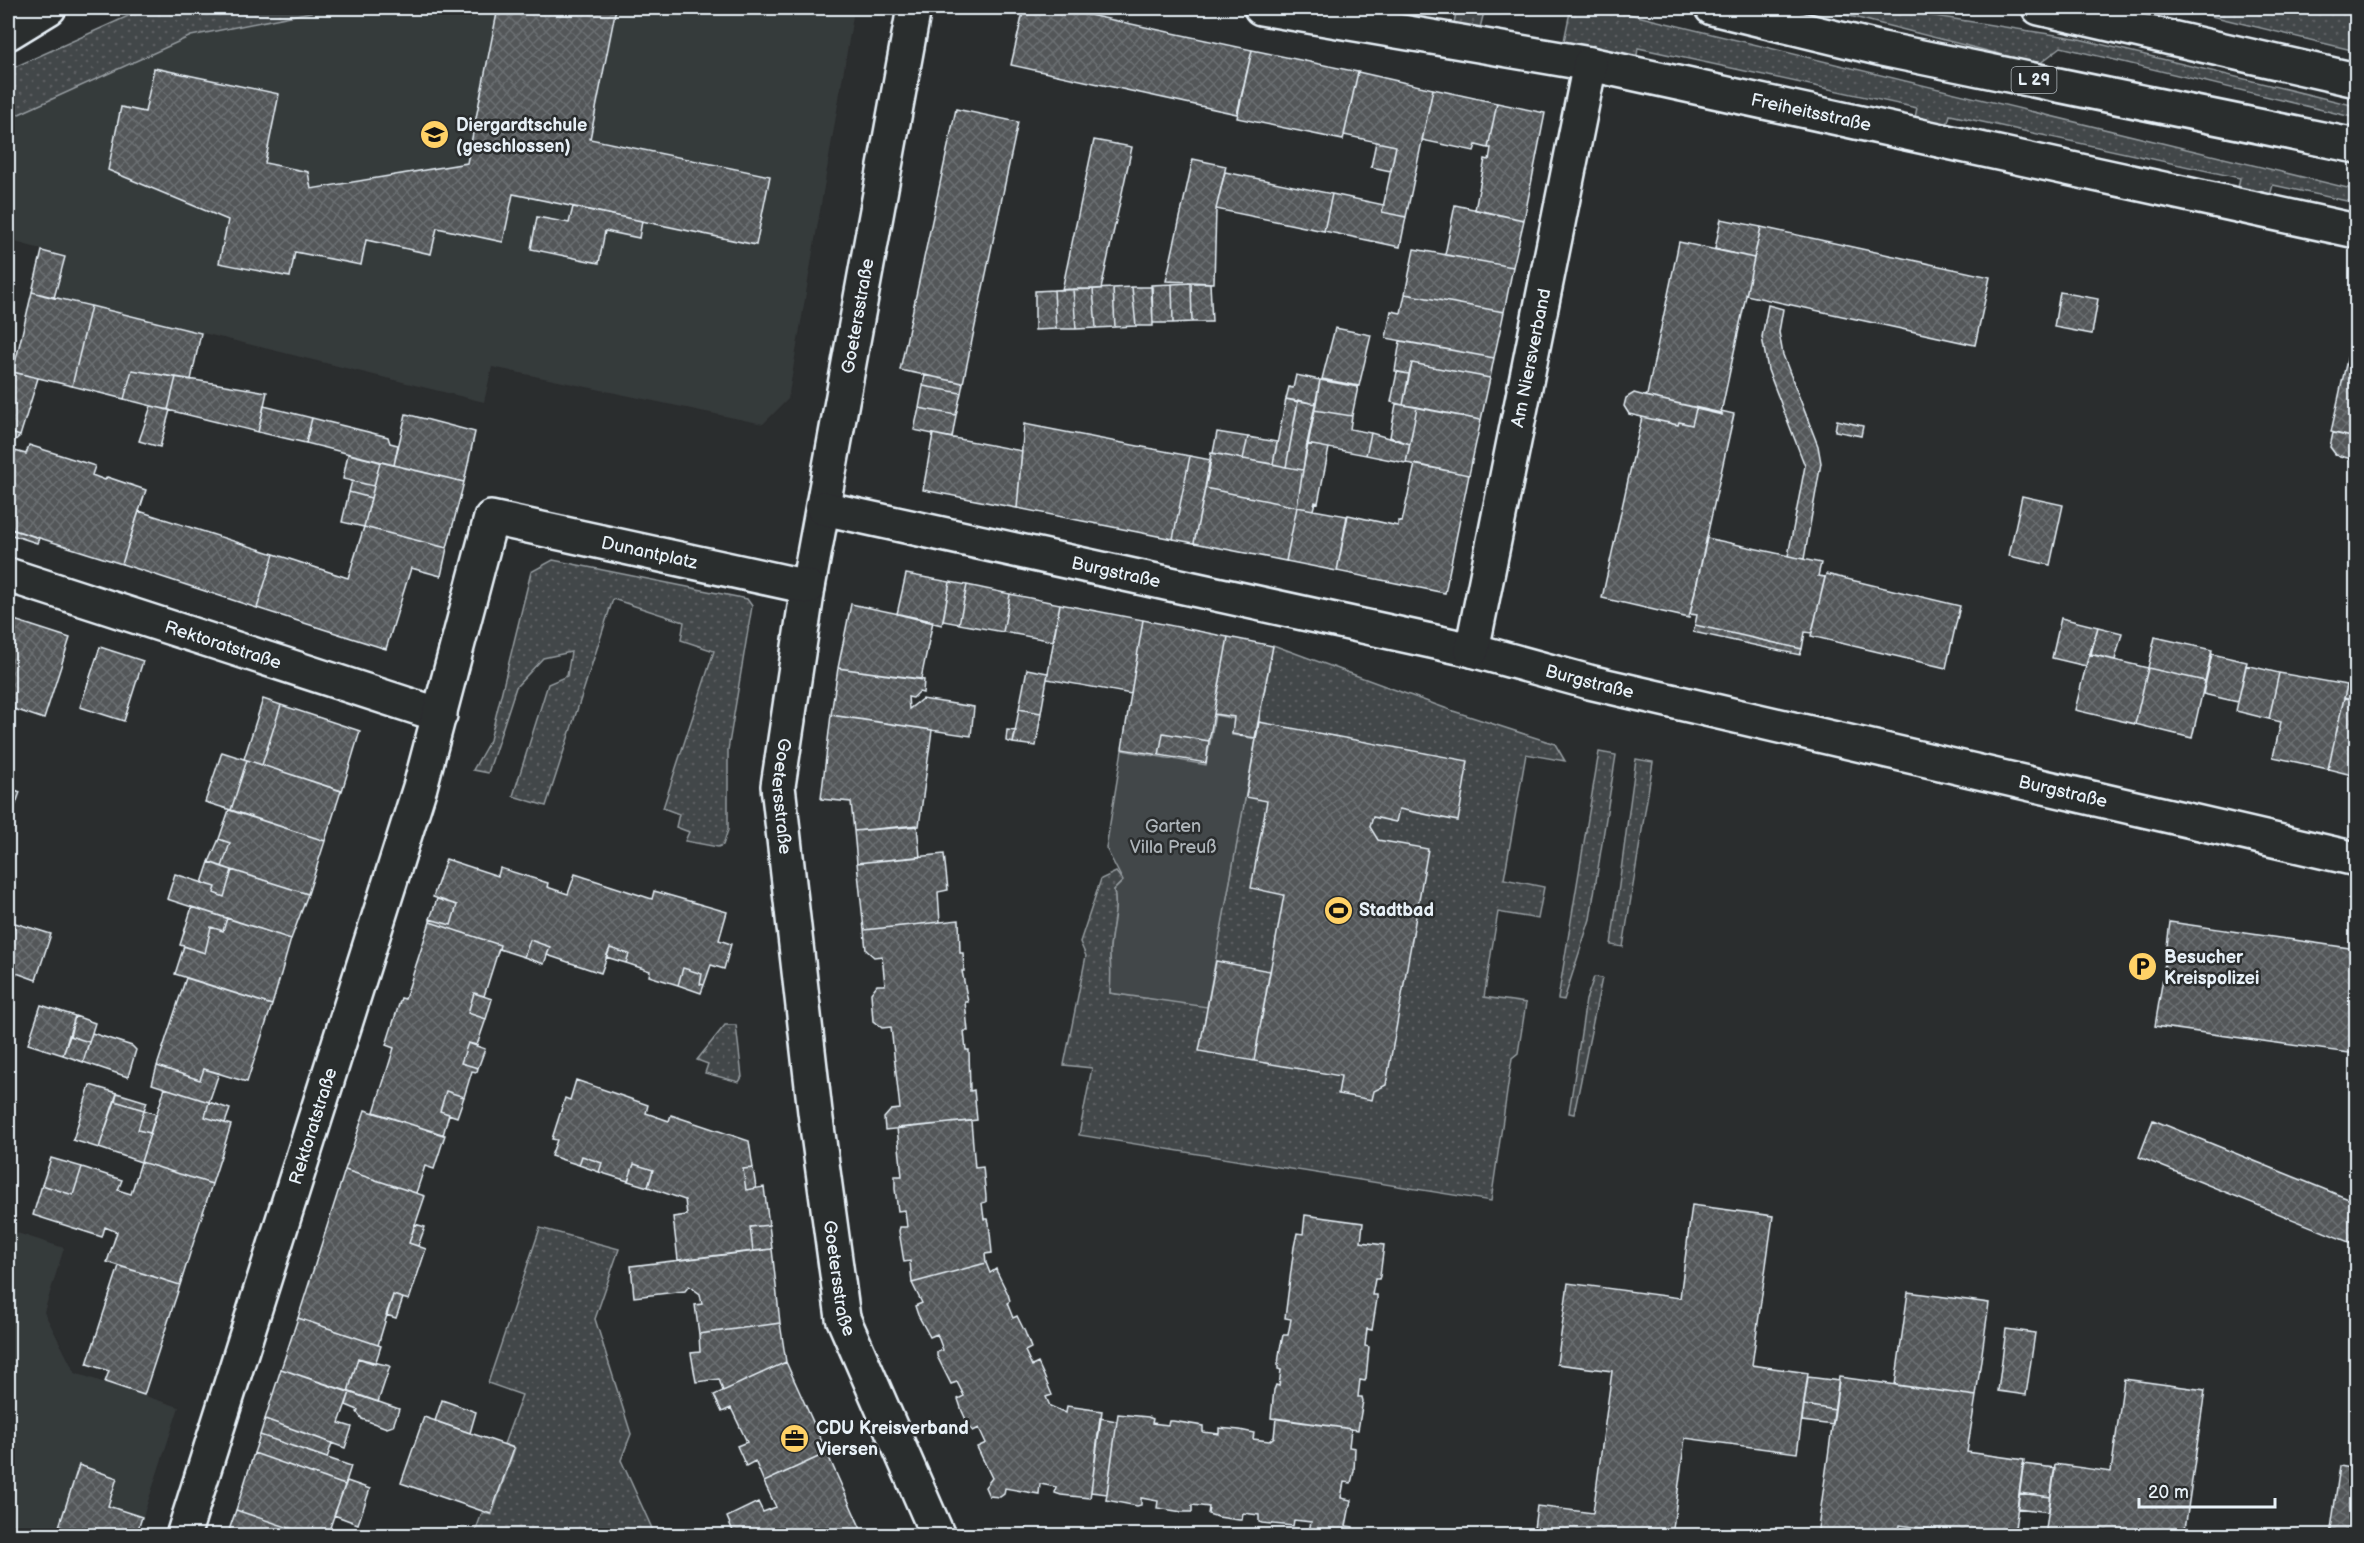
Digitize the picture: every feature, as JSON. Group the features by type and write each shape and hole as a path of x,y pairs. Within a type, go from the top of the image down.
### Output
{"street":[{"path":"8,33 49,8"},
{"name":"Goetersstraße","path":"914,8 808,587 778,786 815,1112 843,1318 938,1536"},
{"name":"Freiheitsstraße","path":"1261,8 1590,64 2356,231"},
{"name":"L 29","path":"1712,8 1882,49 2356,146"},
{"path":"2039,8 2356,80"},
{"name":"Am Niersverband","path":"1472,651 1590,64"},
{"name":"Burgstraße","path":"823,508 1472,651 1588,682 2356,859"},
{"name":"Dunantplatz","path":"491,518 808,587"},
{"name":"Rektoratstraße","path":"183,1536 420,787 491,518"},
{"name":"Rektoratstraße","path":"8,575 440,715"}],"shaded area":[{"path":"331,8 851,8 853,16 788,399 763,424 492,367 484,402 56,297 66,256 8,240 8,119 191,36"},
{"path":"8,1230 64,1248 44,1312 75,1373 179,1407 137,1535 8,1535"}],"green space":[{"path":"146,8 331,8 191,36 8,119 8,70"},
{"path":"1457,8 1485,8 1480,28 1454,23"},
{"path":"1552,8 1604,8 2356,190 2356,203 2273,185 2269,199 2237,192 2240,178 1950,115 1946,129 1914,122 1917,108 1638,48 1636,62 1563,46 1570,12"},
{"path":"1818,8 1884,8 2075,38 2356,106 2356,118 2061,47 2039,64"},
{"path":"2178,8 2356,8 2356,51"},
{"path":"553,560 747,599 752,606 728,750 728,830 723,845 718,847 685,841 689,832 676,827 679,814 663,808 714,651 681,640 684,622 613,599 546,806 513,796 548,684 567,676 571,652 543,658 516,687 488,773 473,770 490,740 531,572"},
{"path":"1273,645 1453,711 1555,744 1565,761 1526,754 1504,879 1544,887 1538,919 1498,912 1484,997 1526,1003 1518,1053 1512,1058 1491,1201 1079,1135 1092,1068 1064,1065 1086,956 1080,942 1101,879 1116,872 1123,881 1114,890 1110,993 1207,1006"},
{"name":"Garten Villa Preuß","path":"1215,715 1235,719 1232,735 1256,739 1207,1007 1110,993 1114,890 1123,881 1106,848 1122,750 1206,765"},
{"path":"1599,752 1616,755 1590,919 1564,1000 1558,999"},
{"path":"1636,759 1653,762 1623,947 1611,945"},
{"path":"1594,977 1602,978 1574,1114 1569,1113 1586,1000"},
{"path":"725,1025 736,1025 742,1077 739,1082 705,1073 708,1064 697,1060"},
{"path":"540,1228 619,1249 595,1319 631,1434 621,1460 655,1535 474,1535 482,1513 492,1515 515,1448 504,1444 522,1395 488,1383"}],"building":[{"path":"498,8 616,8 590,139 770,176 756,245 513,194 503,242 437,228 431,254 366,240 361,265 295,252 290,277 219,263 228,220 108,170 121,107 145,112 154,68 279,94 265,163 308,172 311,189 467,163"},
{"path":"1024,8 1057,8 1252,50 1237,114 1011,65"},
{"path":"1252,50 1358,72 1343,140 1237,118"},
{"path":"1358,72 1433,89 1406,217 1382,212 1396,146 1344,135"},
{"path":"1433,89 1497,103 1488,148 1476,145 1474,151 1422,140"},
{"path":"1497,103 1545,113 1524,220 1475,210 1485,159 1489,160 1491,148 1488,148"},
{"path":"956,109 1018,122 963,383 900,370"},
{"path":"1094,140 1132,147 1101,289 1062,290"},
{"path":"1376,142 1396,146 1391,171 1371,167"},
{"path":"1193,159 1226,166 1216,209 1214,283 1166,281"},
{"path":"1225,172 1332,194 1324,231 1216,209"},
{"path":"1332,194 1384,205 1382,212 1406,217 1400,247 1324,231"},
{"path":"1455,205 1524,220 1513,267 1445,255"},
{"path":"573,207 642,221 639,238 605,231 599,263 531,249 537,217 569,223"},
{"path":"1721,219 1761,227 1754,258 1715,249"},
{"path":"1761,227 1990,277 1975,345 1746,295"},
{"path":"1679,242 1754,258 1721,413 1645,396"},
{"path":"1414,249 1513,267 1504,312 1405,294"},
{"path":"42,251 65,257 54,298 32,292"},
{"path":"1191,283 1210,283 1212,322 1192,322"},
{"path":"1191,283 1192,322 1173,323 1172,284"},
{"path":"1172,284 1173,323 1153,323 1151,285"},
{"path":"1132,287 1152,287 1153,326 1136,326"},
{"path":"1132,287 1136,326 1115,327 1113,288"},
{"path":"1113,288 1115,327 1096,328 1093,289"},
{"path":"1073,289 1076,329 1056,329 1054,290"},
{"path":"1073,289 1093,289 1096,328 1076,329"},
{"path":"1054,290 1056,329 1035,330 1035,291"},
{"path":"32,292 91,306 72,386 13,372"},
{"path":"2060,292 2098,299 2092,334 2054,327"},
{"path":"1405,294 1504,312 1494,358 1386,338 1391,311 1401,313"},
{"path":"1768,305 1783,309 1779,332 1783,355 1818,446 1821,463 1804,559 1788,556 1805,466 1768,370 1762,337"},
{"path":"91,306 201,333 191,380 132,370 124,399 72,386"},
{"path":"2356,319 2356,438 2331,432"},
{"path":"1335,328 1371,335 1359,386 1322,379"},
{"path":"1400,341 1494,358 1490,378 1412,363 1409,374 1395,371"},
{"path":"1412,363 1490,378 1481,420 1403,405"},
{"path":"132,370 176,377 168,410 124,399"},
{"path":"8,371 38,378 20,436 8,432"},
{"path":"1397,372 1409,374 1403,405 1391,402"},
{"path":"925,375 963,383 961,393 923,386"},
{"path":"1296,375 1320,380 1316,404 1286,399 1289,387 1293,388"},
{"path":"176,377 267,392 258,432 168,410"},
{"path":"1320,380 1358,387 1352,416 1314,410"},
{"path":"923,386 961,393 956,415 919,408"},
{"path":"1634,393 1723,414 1696,409 1692,425 1679,422 1678,425 1629,414 1624,406 1626,398"},
{"path":"1286,399 1298,402 1286,467 1273,464"},
{"path":"1298,400 1316,404 1303,470 1286,467"},
{"path":"1396,404 1417,407 1410,444 1390,437"},
{"path":"151,406 170,410 160,447 139,441"},
{"path":"264,406 312,418 306,443 258,432"},
{"path":"1417,407 1481,420 1469,475 1406,463"},
{"path":"919,408 956,415 952,438 914,430"},
{"path":"1696,409 1722,415 1721,411 1734,414 1689,618 1602,598 1642,417 1678,425 1679,422 1692,425"},
{"path":"1314,410 1352,416 1350,429 1371,433 1366,455 1307,444"},
{"path":"406,414 475,432 464,482 394,465"},
{"path":"312,418 388,437 390,443 398,445 394,465 306,443"},
{"path":"1837,420 1863,426 1861,436 1835,431"},
{"path":"1024,424 1190,456 1173,539 1017,508"},
{"path":"8,432 20,436 13,442 8,440"},
{"path":"1217,432 1248,437 1243,459 1213,453"},
{"path":"1371,433 1410,444 1406,463 1366,455"},
{"path":"2333,433 2356,438 2356,460 2336,455 2330,447"},
{"path":"933,434 1022,451 1017,508 923,490"},
{"path":"1248,437 1277,442 1273,464 1243,459"},
{"path":"8,440 13,442 8,460"},
{"path":"1307,444 1329,448 1318,503 1315,502 1313,510 1297,507"},
{"path":"29,445 95,466 92,475 105,480 107,477 146,490 122,564 8,528 8,460 11,450 26,454"},
{"path":"1211,453 1303,470 1297,507 1205,488"},
{"path":"348,454 380,462 374,486 343,479"},
{"path":"1190,456 1211,460 1194,543 1173,539"},
{"path":"380,462 464,482 447,548 364,527"},
{"path":"1415,464 1469,475 1445,593 1337,571 1348,515 1398,526 1398,521 1402,522"},
{"path":"352,481 374,486 371,498 349,492"},
{"path":"1205,488 1297,507 1286,561 1194,543"},
{"path":"349,492 371,498 364,527 342,522"},
{"path":"2022,496 2063,505 2050,565 2009,556"},
{"path":"1297,507 1347,516 1337,571 1286,561"},
{"path":"139,511 274,554 257,608 122,564"},
{"path":"364,527 447,548 441,576 411,568 386,649 257,608 274,554 348,578"},
{"path":"10,529 39,538 37,543 9,534"},
{"path":"1707,538 1821,563 1818,576 1825,577 1812,633 1805,632 1802,649 1695,625 1697,615 1690,614"},
{"path":"906,574 950,582 942,625 897,614"},
{"path":"1826,574 1960,606 1946,668 1811,636"},
{"path":"950,582 967,585 959,624 943,621"},
{"path":"967,585 1010,594 1003,632 959,624"},
{"path":"1010,594 1060,604 1053,641 1003,632"},
{"path":"851,604 933,621 921,679 838,668"},
{"path":"1060,604 1143,620 1131,694 1047,679"},
{"path":"8,618 70,638 44,719 8,707"},
{"path":"2061,618 2098,627 2086,666 2052,658"},
{"path":"1143,620 1228,637 1209,741 1163,733 1159,755 1122,749"},
{"path":"1695,625 1802,649 1800,655 1693,632"},
{"path":"2098,627 2122,633 2115,660 2091,654"},
{"path":"1228,637 1273,646 1255,738 1232,734 1234,717 1214,714"},
{"path":"2155,637 2212,650 2205,681 2148,668"},
{"path":"100,647 143,661 124,721 80,707"},
{"path":"2089,654 2148,668 2135,724 2075,710"},
{"path":"2212,654 2247,662 2238,702 2203,694"},
{"path":"2246,665 2279,673 2269,719 2236,711"},
{"path":"838,668 924,680 923,693 919,692 913,698 908,697 909,709 922,699 974,707 971,736 831,715"},
{"path":"2148,668 2205,681 2192,738 2135,724"},
{"path":"1027,669 1048,673 1041,713 1019,709"},
{"path":"2279,673 2347,685 2328,769 2273,757 2281,722 2269,719"},
{"path":"2347,685 2356,687 2356,701 2344,698"},
{"path":"2344,698 2356,701 2356,776 2328,769"},
{"path":"263,699 281,705 262,765 244,759"},
{"path":"281,705 360,731 342,791 262,765"},
{"path":"1019,709 1041,713 1036,746 1013,743"},
{"path":"831,715 932,730 919,826 854,831 851,802 821,799"},
{"path":"1259,722 1468,761 1458,821 1399,809 1396,822 1373,817 1370,827 1378,840 1428,849 1386,1085 1374,1091 1372,1100 1338,1094 1341,1076 1254,1061 1284,895 1251,888 1267,801 1246,797"},
{"path":"1007,730 1016,731 1013,743 1006,741"},
{"path":"1163,733 1209,741 1206,763 1159,755"},
{"path":"222,752 247,760 231,810 205,802"},
{"path":"247,760 341,791 325,841 231,810"},
{"path":"8,787 20,792 8,827"},
{"path":"229,810 325,841 308,894 222,867 230,843 219,839"},
{"path":"917,825 920,857 857,863 854,831"},
{"path":"219,839 230,843 222,867 209,862"},
{"path":"944,854 948,890 938,892 940,922 864,930 857,863"},
{"path":"446,859 498,876 500,868 548,883 547,887 568,894 575,874 652,899 654,891 727,912 719,940 731,944 724,969 711,965 704,985 700,984 702,974 683,968 678,985 649,976 650,971 626,963 629,954 610,948 601,973 547,955 550,947 530,940 524,957 499,949 500,945 430,922 430,919 451,925 457,905 433,897"},
{"path":"209,862 232,870 224,897 214,893 216,887 202,883"},
{"path":"232,870 308,894 291,939 167,899 175,874 216,887 214,893 224,897"},
{"path":"437,899 457,905 451,925 430,919"},
{"path":"192,907 227,918 223,931 211,927 205,953 180,945"},
{"path":"227,918 291,939 272,1005 175,974 184,946 205,953 211,927 223,931"},
{"path":"959,920 960,953 963,953 964,971 962,971 968,1002 965,1002 968,1031 964,1031 966,1050 969,1050 970,1091 974,1090 977,1120 885,1130 884,1118 891,1110 900,1109 891,1027 882,1028 873,1021 871,993 877,985 885,985 882,956 874,957 866,950 864,930"},
{"path":"430,922 500,945 484,996 474,993 468,1013 486,1019 477,1045 468,1043 461,1063 478,1068 477,1072 472,1071 464,1097 446,1091 440,1111 449,1114 443,1135 374,1112 394,1048 386,1045 401,998 405,999"},
{"path":"2170,922 2356,949 2356,1054 2155,1026 2163,978 2168,979 2169,971 2164,970"},
{"path":"15,923 51,934 36,980 8,970 8,947"},
{"path":"530,940 550,947 544,964 524,957"},
{"path":"610,948 629,954 626,963 606,957"},
{"path":"1216,961 1270,971 1254,1061 1199,1051"},
{"path":"683,968 702,974 700,984 704,985 701,993 678,985"},
{"path":"186,978 272,1005 247,1082 204,1069 200,1080 157,1066"},
{"path":"474,993 492,999 486,1019 468,1013"},
{"path":"41,1005 75,1016 63,1055 28,1044"},
{"path":"75,1016 95,1023 89,1042 70,1036"},
{"path":"92,1033 132,1046 136,1050 128,1077 83,1062"},
{"path":"70,1036 89,1042 83,1062 63,1055"},
{"path":"468,1043 485,1049 478,1068 461,1063"},
{"path":"157,1066 200,1080 204,1069 219,1073 209,1102 152,1084"},
{"path":"576,1080 648,1105 646,1113 669,1121 671,1115 749,1141 753,1168 743,1169 746,1190 764,1187 769,1225 750,1227 753,1251 678,1260 673,1217 687,1215 685,1200 648,1187 653,1170 634,1164 628,1181 599,1172 602,1163 582,1156 579,1165 551,1156 557,1140 552,1139 565,1098 570,1100"},
{"path":"90,1085 117,1093 99,1148 73,1140"},
{"path":"165,1088 209,1102 205,1117 231,1125 212,1184 141,1162"},
{"path":"446,1091 464,1097 457,1117 440,1111"},
{"path":"117,1093 147,1102 144,1110 115,1101"},
{"path":"115,1101 144,1110 138,1130 150,1133 141,1162 99,1148"},
{"path":"209,1102 230,1109 225,1123 205,1117"},
{"path":"144,1110 156,1114 150,1133 138,1130"},
{"path":"365,1110 445,1135 434,1169 425,1166 416,1193 345,1170"},
{"path":"2153,1120 2356,1202 2356,1245 2139,1157"},
{"path":"971,1121 975,1168 983,1167 986,1202 982,1203 984,1219 988,1219 989,1223 992,1253 985,1254 986,1263 912,1283 910,1261 904,1262 899,1231 900,1227 907,1227 905,1210 898,1211 895,1189 895,1176 902,1176 897,1128"},
{"path":"582,1156 602,1163 599,1172 579,1165"},
{"path":"51,1158 82,1167 73,1195 42,1185"},
{"path":"141,1162 212,1184 180,1285 107,1262 117,1232 105,1227 102,1237 33,1215 42,1185 73,1195 82,1167 122,1180 118,1190 131,1194"},
{"path":"634,1164 653,1170 648,1187 628,1181"},
{"path":"753,1168 756,1188 746,1190 743,1169"},
{"path":"345,1170 425,1196 409,1243 426,1249 409,1300 393,1295 378,1345 298,1318"},
{"path":"1692,1205 1773,1216 1752,1365 1808,1373 1797,1453 1685,1438 1672,1536 1533,1536 1537,1506 1593,1513 1612,1371 1557,1364 1568,1283 1680,1298"},
{"path":"1305,1215 1363,1223 1361,1242 1384,1245 1380,1276 1379,1279 1375,1279 1372,1295 1377,1295 1377,1299 1372,1330 1367,1329 1365,1346 1369,1347 1366,1378 1365,1381 1360,1380 1358,1397 1362,1397 1363,1401 1358,1430 1271,1418 1274,1390 1276,1385 1279,1386 1280,1349 1283,1335 1288,1335 1291,1319 1285,1318 1294,1247 1297,1233 1303,1234"},
{"path":"415,1224 425,1227 418,1246 409,1243"},
{"path":"769,1225 772,1249 753,1251 750,1227"},
{"path":"772,1249 780,1323 699,1334 695,1305 702,1304 700,1294 689,1286 685,1291 634,1297 631,1266"},
{"path":"986,1263 990,1273 996,1269 1008,1294 1010,1301 1007,1303 1013,1318 1017,1316 1031,1348 1025,1351 1032,1366 1038,1363 1052,1395 1046,1397 1050,1406 1066,1413 1067,1406 1102,1411 1090,1498 1061,1495 1055,1493 1056,1487 1040,1484 1039,1494 1005,1488 1004,1494 1000,1497 989,1496 985,1487 992,1478 977,1447 986,1443 979,1428 973,1431 970,1428 962,1411 958,1399 964,1396 957,1382 951,1384 937,1356 937,1352 943,1350 937,1334 930,1337 918,1315 915,1306 922,1303 912,1283"},
{"path":"119,1266 180,1285 144,1395 105,1382 109,1371 87,1364"},
{"path":"1908,1292 1989,1303 1976,1396 1895,1385"},
{"path":"393,1295 403,1298 396,1318 386,1315"},
{"path":"298,1318 381,1346 375,1364 358,1358 348,1392 281,1369"},
{"path":"780,1323 786,1362 723,1391 719,1379 696,1382 691,1353 700,1352 699,1334"},
{"path":"2006,1329 2035,1333 2026,1395 1998,1391"},
{"path":"358,1358 390,1366 378,1402 348,1392"},
{"path":"786,1362 827,1453 764,1482 755,1461 746,1466 737,1446 747,1442 731,1408 722,1412 714,1395"},
{"path":"281,1369 350,1392 339,1423 352,1427 345,1448 265,1419"},
{"path":"1808,1377 1839,1381 1835,1410 1804,1405"},
{"path":"1839,1377 1976,1396 1967,1452 2024,1460 2014,1536 1980,1536 1900,1525 1899,1536 1817,1536"},
{"path":"2124,1379 2205,1390 2184,1536 2045,1536 2055,1464 2111,1472"},
{"path":"350,1392 399,1409 393,1426 387,1428 362,1419 358,1410 346,1405"},
{"path":"442,1400 476,1412 470,1433 435,1421"},
{"path":"1804,1405 1835,1410 1833,1425 1802,1421"},
{"path":"1118,1414 1148,1417 1153,1419 1152,1423 1168,1425 1169,1421 1173,1421 1203,1426 1203,1432 1219,1434 1219,1428 1240,1430 1254,1433 1253,1439 1269,1441 1274,1437 1276,1418 1351,1429 1349,1447 1355,1448 1354,1471 1351,1483 1344,1482 1341,1498 1351,1500 1346,1526 1353,1527 1355,1536 1313,1533 1309,1531 1311,1522 1294,1520 1293,1526 1262,1523 1259,1522 1259,1515 1243,1513 1242,1520 1218,1517 1208,1514 1209,1507 1192,1505 1192,1512 1182,1512 1157,1508 1158,1501 1141,1498 1141,1505 1137,1506 1106,1500"},
{"path":"424,1417 514,1448 491,1514 401,1483"},
{"path":"1100,1418 1117,1421 1107,1494 1091,1492"},
{"path":"265,1419 332,1443 327,1458 260,1435"},
{"path":"260,1435 351,1466 345,1485 254,1453"},
{"path":"254,1453 345,1485 327,1536 313,1536 236,1510"},
{"path":"827,1453 864,1536 735,1536 727,1517 758,1502 763,1512 776,1507 764,1482"},
{"path":"2023,1464 2055,1468 2051,1497 2019,1493"},
{"path":"79,1465 117,1478 108,1506 142,1517 136,1536 56,1536"},
{"path":"2340,1466 2356,1469 2356,1536 2330,1536"},
{"path":"347,1481 370,1489 358,1524 334,1515"},
{"path":"2019,1493 2051,1497 2049,1512 2017,1508"},
{"path":"236,1510 313,1536 227,1536"}],"place":[{"name":"Diergardtschule (geschlossen)","path":"435,135"},
{"name":"Stadtbad","path":"1338,910"},
{"name":"Besucher Kreispolizei","path":"2143,967"},
{"name":"CDU Kreisverband Viersen","path":"795,1438"}]}
